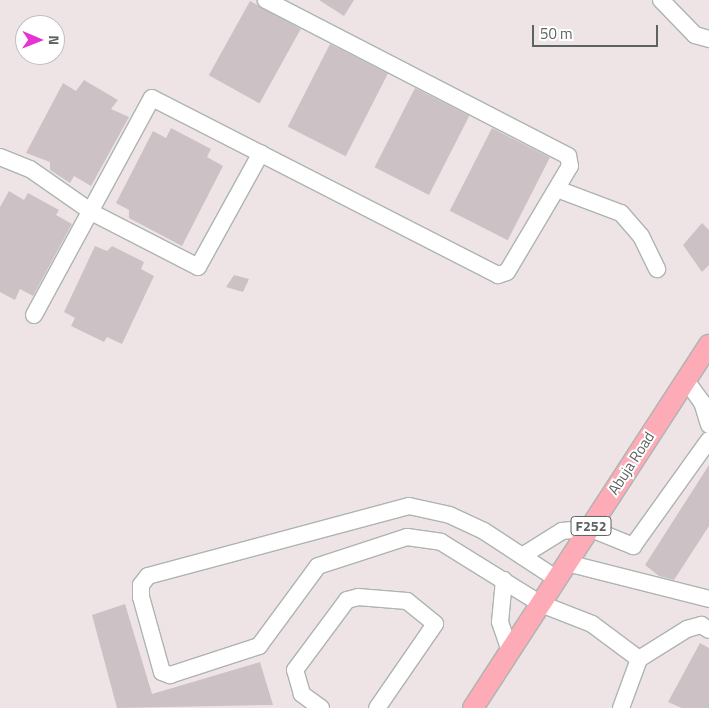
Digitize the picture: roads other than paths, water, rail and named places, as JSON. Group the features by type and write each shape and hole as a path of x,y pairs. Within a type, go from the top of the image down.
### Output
{"main road":[{"name":"Abuja Road","path":"473,708 685,380 709,346"}],"lane":[{"path":"34,315 93,213 152,98 498,275 507,272 570,166 568,156 266,0"},
{"path":"661,0 695,35 709,39"},
{"path":"0,157 30,169 93,213 198,267 262,153"},
{"path":"557,189 621,213 641,236 657,269"},
{"path":"685,380 702,402 709,425"},
{"path":"522,556 562,531 589,528 633,546 709,440"},
{"path":"639,659 592,624 541,604 441,542 407,537 360,549 312,572 259,646 170,675 162,672 141,597 141,585 148,576 409,506 450,515 522,556 562,571 709,599"},
{"path":"504,580 500,622 510,651"},
{"path":"321,708 302,694 295,670 347,600 358,597 407,602 435,624 377,708"},
{"path":"621,708 639,659 687,629 701,625 709,630"}]}
